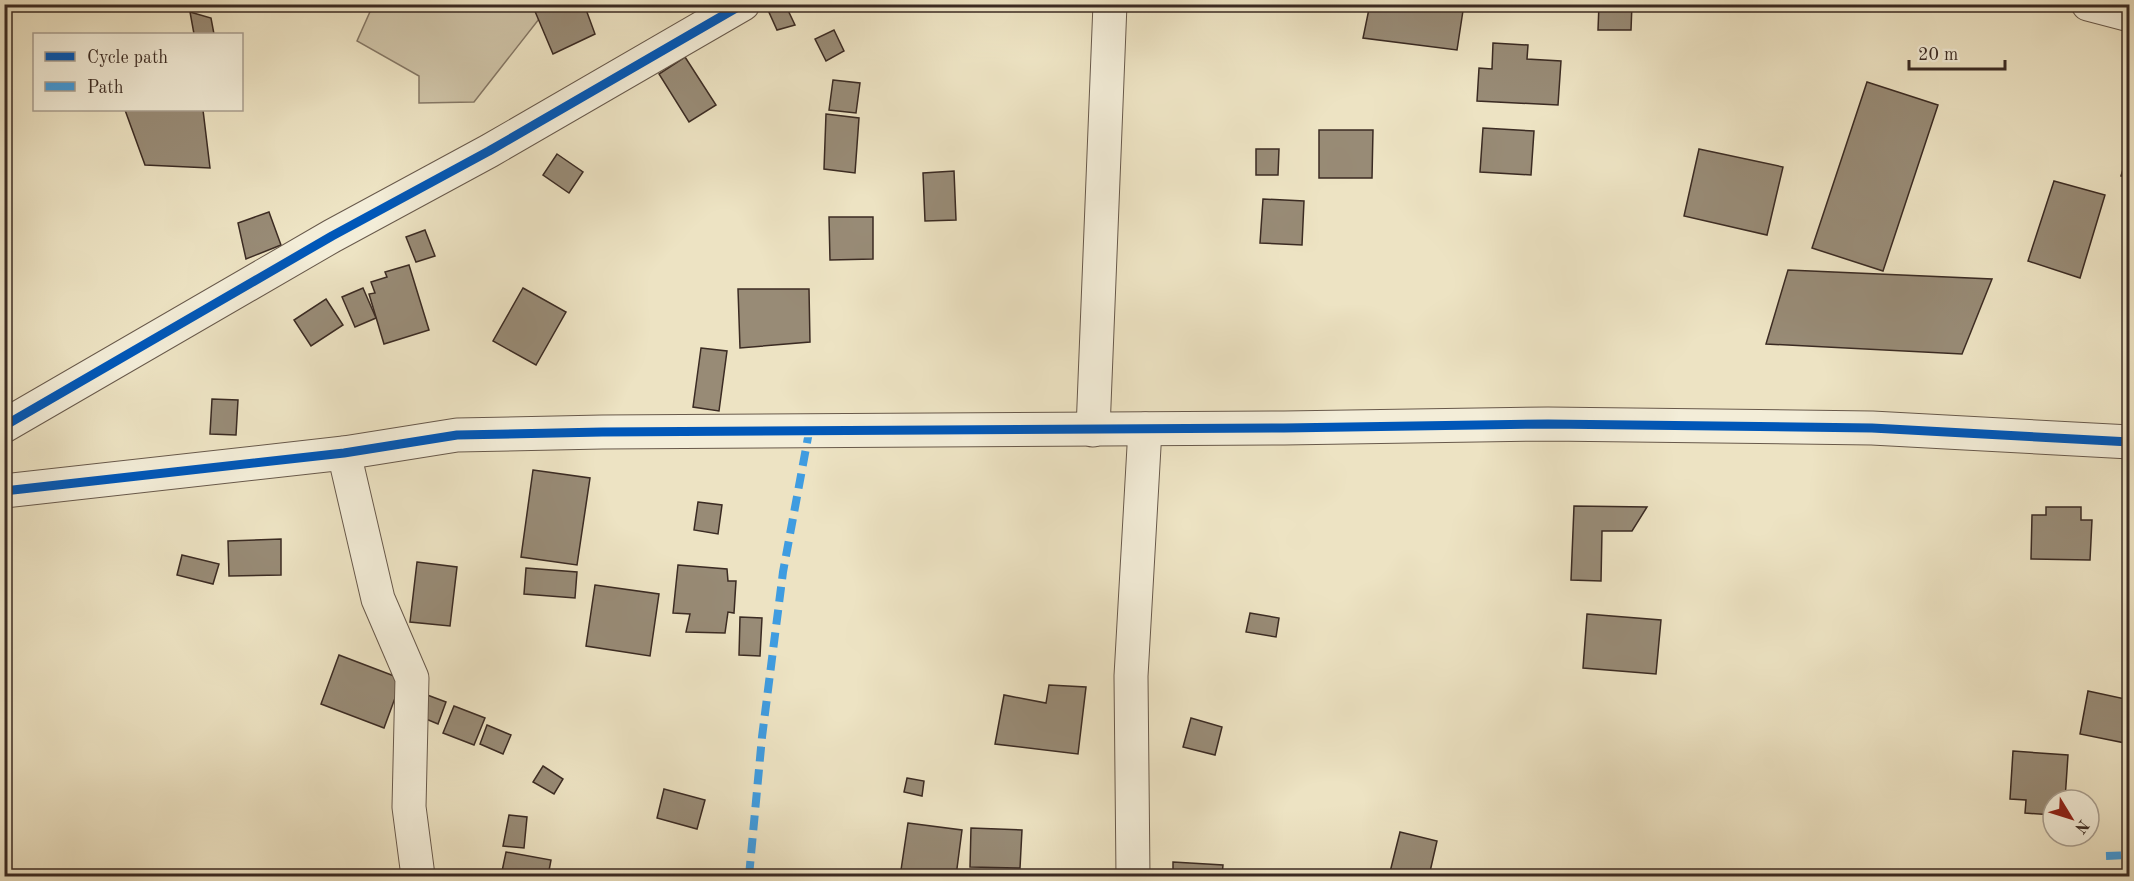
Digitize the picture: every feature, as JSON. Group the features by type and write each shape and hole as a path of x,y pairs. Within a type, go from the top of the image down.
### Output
{"street":[{"path":"4,426 333,236 498,146 743,4"},
{"path":"1093,430 1110,4"},
{"path":"2088,4 2130,15"},
{"path":"4,491 344,453 458,435 1548,424 1872,428 2130,442"},
{"path":"1134,876 1131,676 1145,429"},
{"path":"344,453 378,599 412,678 409,807 418,876"}],"shaded area":[{"path":"373,5 550,5 474,102 419,103 419,76 357,41"}],"building":[{"path":"545,4 584,4 595,34 553,54 534,9"},
{"path":"785,4 795,25 777,30 768,10"},
{"path":"1168,4 1216,4 1216,9"},
{"path":"1370,4 1464,4 1457,50 1363,38"},
{"path":"1599,4 1632,4 1631,30 1598,30"},
{"path":"190,12 211,18 214,33 194,33"},
{"path":"834,30 844,51 826,61 815,39"},
{"path":"1493,43 1528,45 1527,59 1561,61 1558,105 1477,101 1479,68 1492,69"},
{"path":"685,57 716,105 689,122 659,74"},
{"path":"833,80 860,83 856,113 829,110"},
{"path":"1867,82 1938,105 1883,271 1812,248"},
{"path":"125,111 203,111 210,168 145,165"},
{"path":"826,114 859,118 855,173 824,169"},
{"path":"1483,128 1534,131 1531,175 1480,172"},
{"path":"1319,130 1373,130 1372,178 1319,178"},
{"path":"2130,146 2130,178 2121,176"},
{"path":"1256,149 1279,149 1278,175 1256,175"},
{"path":"1699,149 1783,167 1767,235 1684,216"},
{"path":"557,154 583,172 569,193 543,175"},
{"path":"954,171 956,220 925,221 923,173"},
{"path":"2054,181 2105,195 2080,278 2028,261"},
{"path":"1263,199 1304,201 1302,245 1260,243"},
{"path":"269,212 281,245 246,259 238,223"},
{"path":"829,217 873,217 873,259 830,260"},
{"path":"425,230 435,256 416,262 406,237"},
{"path":"409,265 429,330 384,344 369,294 375,293 371,282 387,277 385,272"},
{"path":"1788,270 1992,279 1962,354 1766,344"},
{"path":"363,288 376,318 355,327 342,297"},
{"path":"523,288 566,312 536,365 493,341"},
{"path":"738,289 809,289 810,342 740,348"},
{"path":"326,299 343,325 311,346 294,320"},
{"path":"701,348 727,351 719,411 693,407"},
{"path":"212,399 238,400 236,435 210,434"},
{"path":"533,470 590,478 577,565 521,557"},
{"path":"698,502 722,505 718,534 694,530"},
{"path":"1574,506 1647,507 1632,531 1602,531 1601,581 1571,580"},
{"path":"2046,507 2081,507 2081,520 2092,520 2090,560 2031,559 2032,515 2046,515"},
{"path":"281,539 281,575 229,576 228,541"},
{"path":"182,555 219,564 213,584 177,575"},
{"path":"417,562 457,567 450,626 410,622"},
{"path":"678,565 727,569 728,581 736,581 734,613 728,612 725,633 686,632 690,614 673,613"},
{"path":"526,568 577,572 575,598 524,594"},
{"path":"595,585 659,594 650,656 586,646"},
{"path":"1250,613 1279,618 1276,637 1246,632"},
{"path":"1587,614 1661,620 1656,674 1583,668"},
{"path":"740,617 762,618 760,656 739,655"},
{"path":"339,655 402,679 384,728 321,704"},
{"path":"1049,685 1086,687 1078,754 995,744 1004,695 1046,703"},
{"path":"2088,691 2130,700 2130,744 2080,734"},
{"path":"422,693 446,702 438,724 414,714"},
{"path":"454,706 485,718 474,745 443,733"},
{"path":"1191,718 1222,727 1215,755 1183,747"},
{"path":"487,725 511,735 503,754 480,744"},
{"path":"2013,751 2068,755 2066,788 2041,788 2041,814 2025,813 2026,800 2010,799"},
{"path":"543,766 563,779 554,794 533,782"},
{"path":"907,778 924,781 922,796 904,792"},
{"path":"664,789 705,800 697,829 657,818"},
{"path":"509,815 527,817 524,848 503,846"},
{"path":"908,823 962,830 956,876 901,870"},
{"path":"971,828 1022,830 1020,868 970,867"},
{"path":"1400,832 1437,841 1429,876 1408,876 1390,872"},
{"path":"506,852 551,860 548,876 501,876"},
{"path":"1173,862 1223,865 1222,876 1173,876"},
{"path":"254,871 255,876 233,876"},
{"path":"449,873 484,876 449,876"}],"marked path":[{"path":"749,876 762,737 783,572 809,432"},
{"path":"2106,856 2130,855"}],"cycle path":[{"path":"4,426 332,236 489,151 743,4"},
{"path":"4,491 344,453 457,435 1548,424 1872,428 2130,442"}]}
